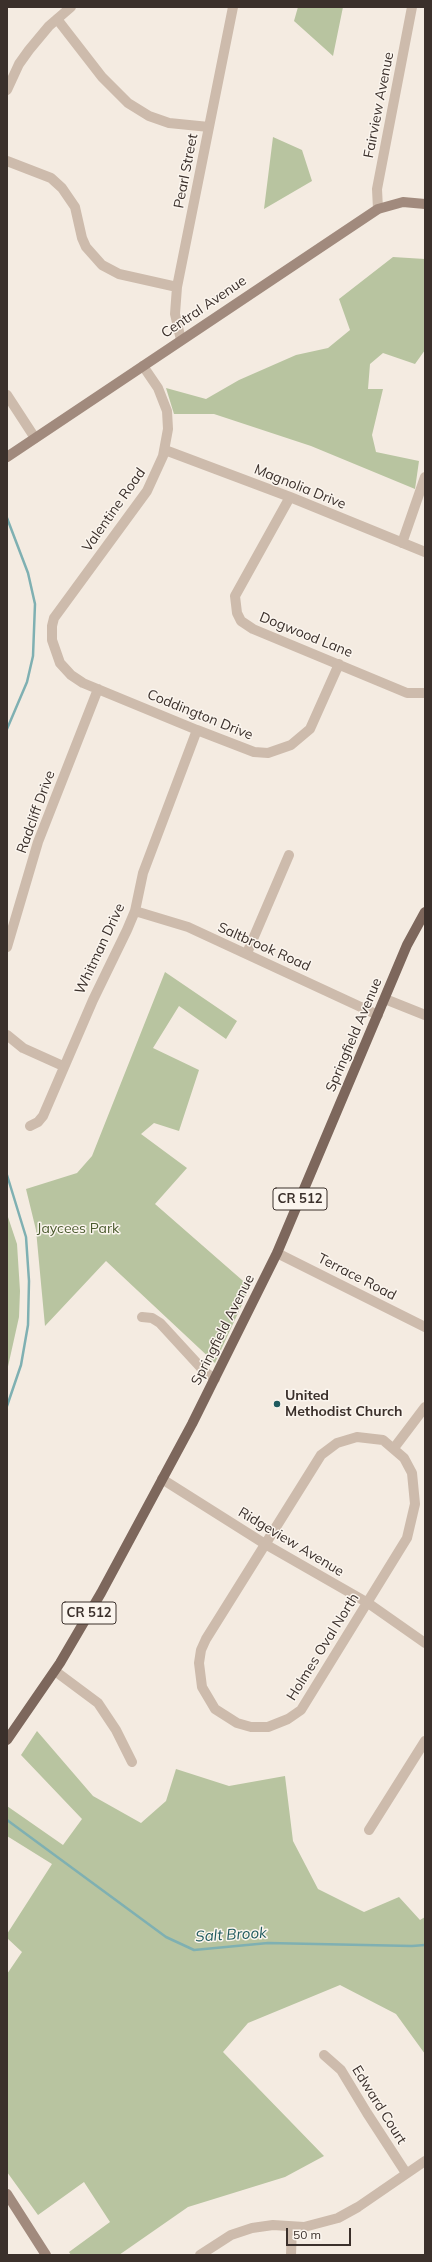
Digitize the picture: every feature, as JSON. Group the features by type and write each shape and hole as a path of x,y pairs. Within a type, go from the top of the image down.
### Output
{"main road":[{"name":"Springfield Avenue","path":"7,1740 55,1671 101,1593 214,1379 277,1253 407,945 425,912"}],"street":[{"path":"7,90 29,50 57,19 71,7"},
{"name":"Pearl Street","path":"181,340 175,314 177,287 233,7"},
{"name":"Fairview Avenue","path":"378,209 377,189 412,7"},
{"path":"57,19 111,87 134,107 149,116 169,123 209,127"},
{"path":"7,161 51,178 62,188 75,207 79,230 86,247 102,265 119,274 177,287"},
{"name":"Central Avenue","path":"7,457 378,209 403,202 425,204"},
{"name":"Valentine Road","path":"54,618 148,490 160,467 165,450 168,429 167,411 158,388 143,366"},
{"path":"7,395 35,438"},
{"name":"Magnolia Drive","path":"165,450 290,497 425,552"},
{"path":"402,543 425,477"},
{"name":"Dogwood Lane","path":"290,497 235,596 236,613 241,621 253,629 407,693 425,693"},
{"name":"Coddington Drive","path":"54,618 52,626 52,640 60,663 77,680 254,752 268,753 284,749 298,741 310,729 339,664"},
{"name":"Radcliff Drive","path":"7,947 38,842 98,689"},
{"name":"Whitman Drive","path":"30,1126 38,1122 43,1116 63,1066 135,911 143,873 197,730"},
{"path":"247,953 289,855"},
{"name":"Saltbrook Road","path":"135,911 188,927 247,953 378,1015"},
{"path":"384,999 425,1015"},
{"path":"7,1035 23,1048 63,1066"},
{"name":"Terrace Road","path":"277,1253 425,1327"},
{"path":"142,1317 152,1318 160,1323 205,1372 214,1379"},
{"path":"394,1448 425,1407"},
{"name":"Holmes Oval North","path":"366,1436 383,1440 394,1448 404,1458 412,1473 415,1496 413,1520 407,1538 301,1710 288,1720 268,1727 251,1727 237,1723 215,1709 202,1687 200,1675 201,1650 206,1639 314,1466 329,1448 343,1441 366,1436"},
{"name":"Ridgeview Avenue","path":"162,1479 265,1544 368,1603 425,1643"},
{"path":"55,1671 98,1703 116,1730 132,1762"},
{"path":"369,1830 425,1741"},
{"name":"Edward Court","path":"324,2055 341,2070 366,2113 406,2174"},
{"path":"200,2255 222,2240 241,2231 262,2226 292,2227 315,2225 338,2218 358,2207 425,2161"},
{"path":"7,2194 46,2255"},
{"path":"291,2255 292,2227"}],"green space":[{"path":"298,7 343,7 333,56 294,21"},
{"path":"273,137 302,150 312,181 264,209"},
{"path":"393,257 425,259 425,350 415,364 383,353 370,364 368,389 383,389 372,435 376,452 419,461 415,489 311,446 214,414 174,414 166,388 206,399 239,380 296,355 328,348 350,330 339,299"},
{"name":"Jaycees Park","path":"165,972 237,1021 226,1039 179,1006 153,1048 199,1070 179,1131 154,1123 141,1134 187,1168 155,1204 250,1287 215,1363 106,1261 45,1326 36,1230 26,1189 77,1173 92,1156"},
{"path":"7,1214 17,1244 20,1291 19,1317 7,1371"},
{"path":"37,1731 93,1796 141,1823 166,1801 176,1769 229,1786 285,1776 293,1841 318,1889 364,1912 399,1897 420,1920 425,1917 425,2054 396,2014 340,1985 248,2023 223,2052 324,2156 285,2177 188,2207 119,2255 71,2255 69,2252 110,2222 84,2182 38,2215 7,2172 7,1974 22,1952 7,1938 7,1934 52,1864 7,1836 7,1806 63,1845 82,1819 21,1755"}],"waterway":[{"path":"7,518 28,573 35,604 33,656 27,682 7,729"},
{"path":"7,1175 26,1237 29,1281 28,1325 21,1365 7,1406"},
{"name":"Salt Brook","path":"7,1820 166,1937 194,1950 268,1943 425,1945"}],"place":[{"name":"United Methodist Church","path":"277,1404"}]}
